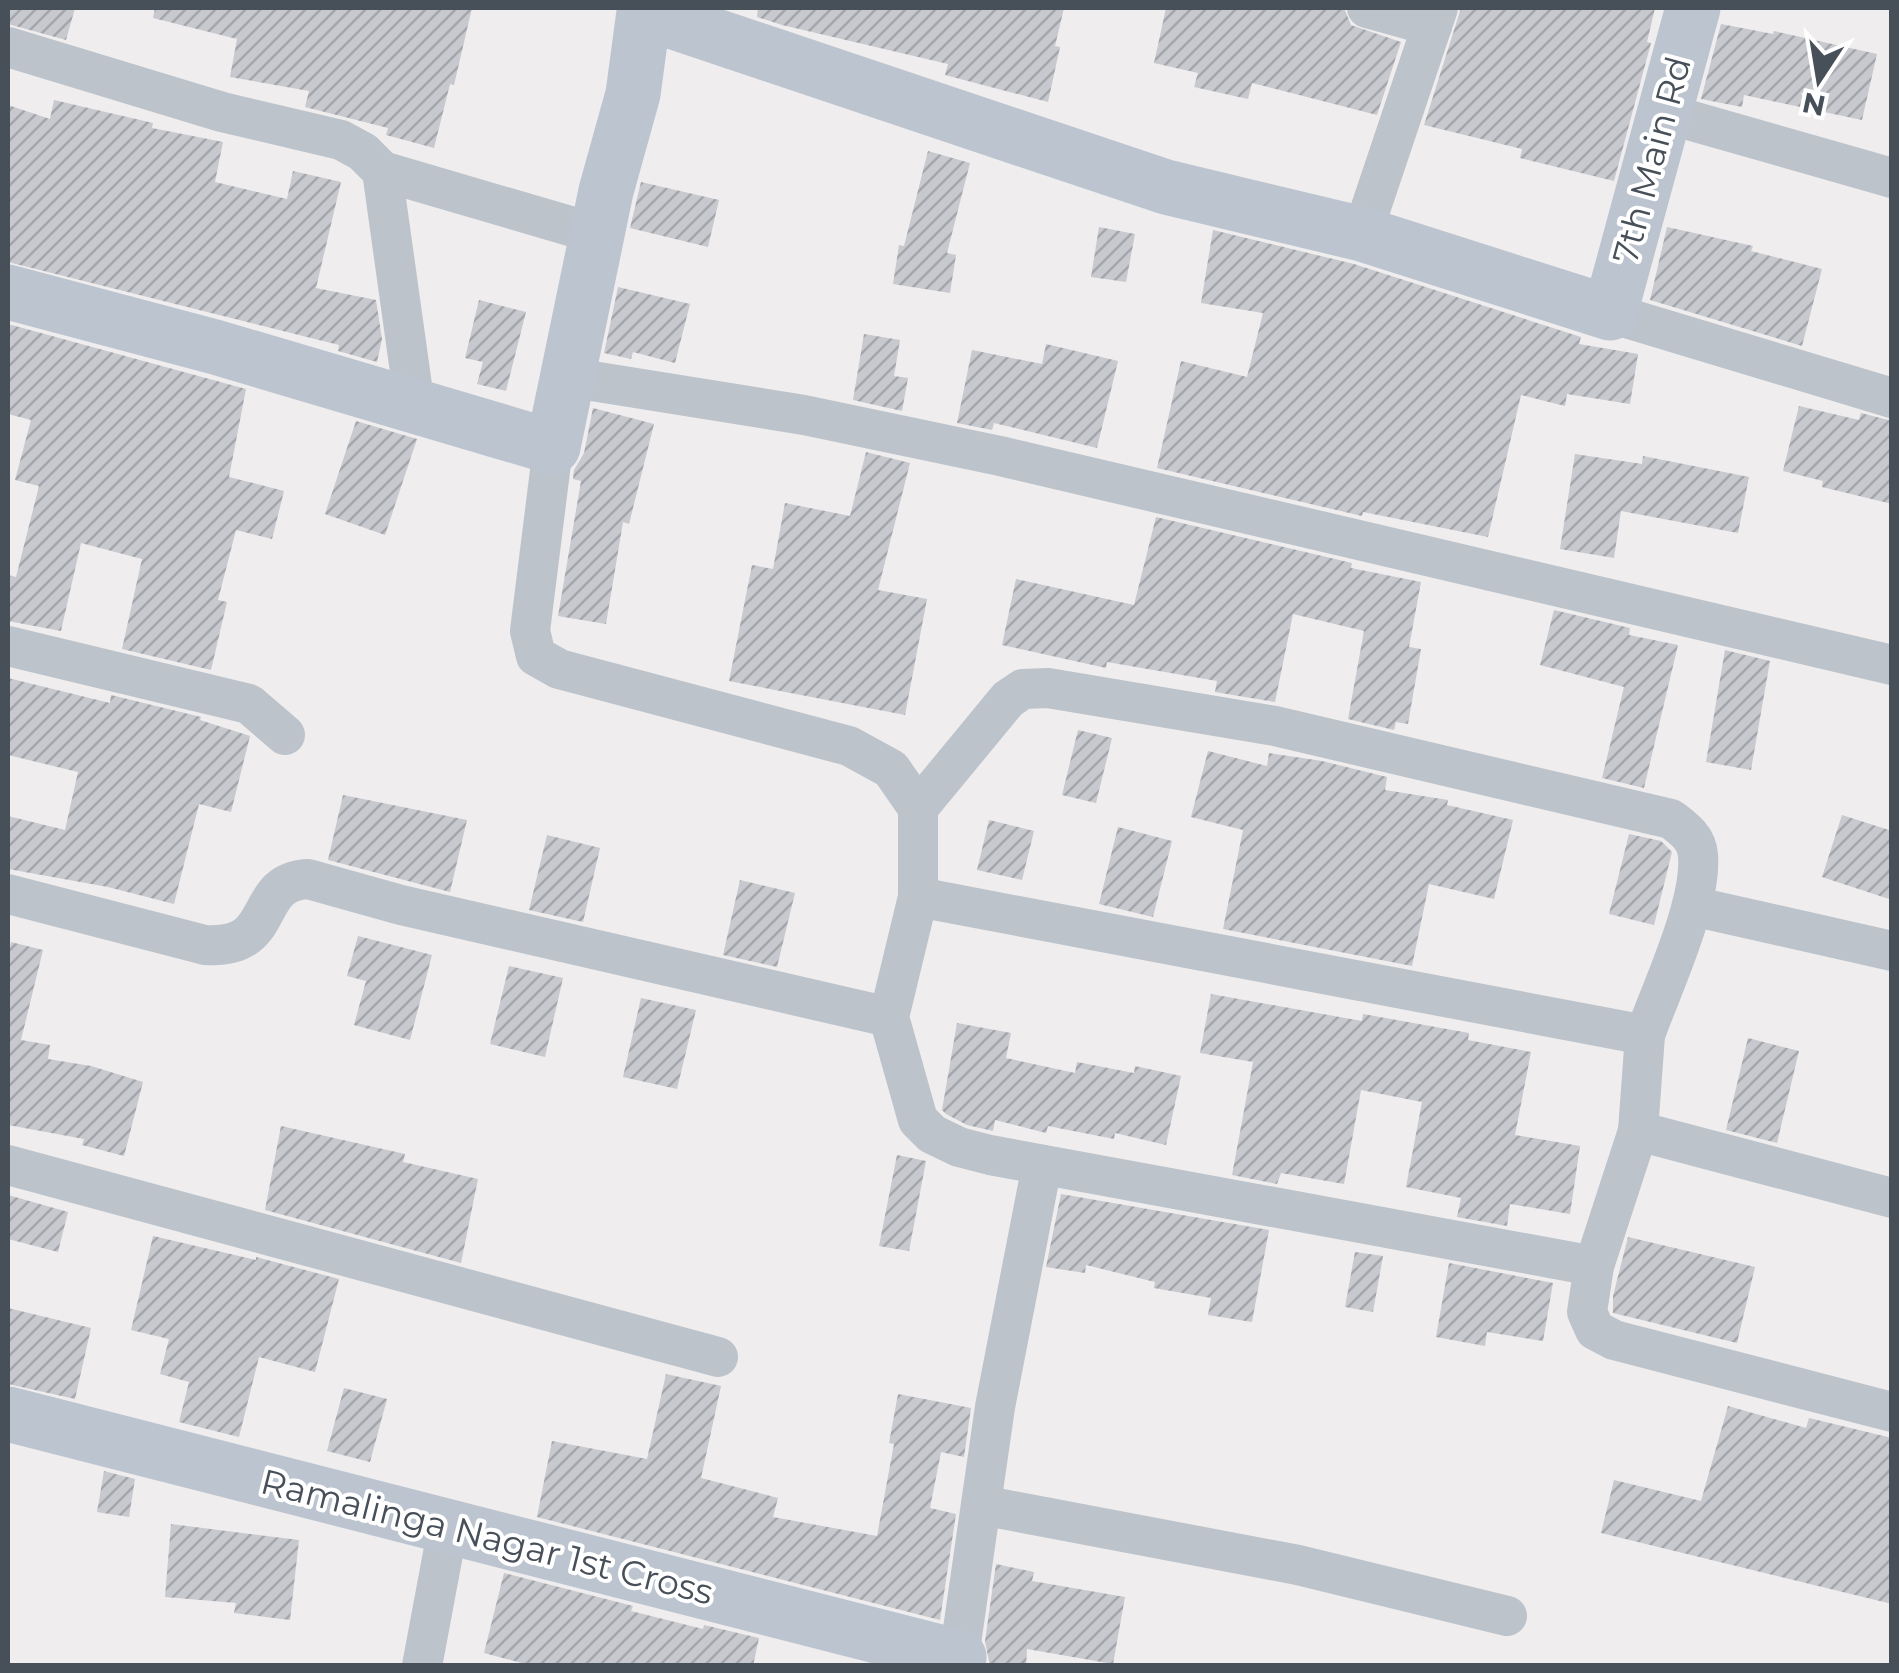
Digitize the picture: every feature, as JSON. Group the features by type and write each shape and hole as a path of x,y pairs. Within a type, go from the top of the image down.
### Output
{"street":[{"path":"1362,234 1435,17 1367,8"},
{"name":"7th Main Rd","path":"1610,314 1693,8"},
{"path":"1594,1266 1042,1164 959,1147 932,1134 918,1120 889,1017 918,897 918,808 890,769 849,746 559,669 536,656 530,631 553,447 597,234 632,94 641,9 1166,187 1362,234 1610,314 1892,398"},
{"path":"8,47 222,112 341,140 363,152 382,171 597,234"},
{"path":"1664,112 1892,178"},
{"path":"382,171 414,407"},
{"path":"8,292 215,347 553,447"},
{"path":"568,377 804,416 1000,456 1892,666"},
{"path":"8,646 248,704 285,735"},
{"path":"918,808 1008,700 1023,690 1048,688 1275,726 1672,818 1692,836 1698,855 1692,906 1644,1034 1638,1131 1594,1266 1587,1312 1595,1330 1614,1340 1892,1412"},
{"path":"8,894 205,945 225,946 241,942 252,932 281,886 294,880 308,880 889,1017"},
{"path":"918,897 1644,1034"},
{"path":"1692,906 1892,951"},
{"path":"1638,1131 1892,1198"},
{"path":"959,1661 995,1407 1042,1164"},
{"path":"8,1165 718,1357"},
{"name":"Ramalinga Nagar 1st Cross","path":"8,1414 959,1661"},
{"path":"981,1505 1298,1565 1507,1616"},
{"path":"422,1666 448,1527"}],"building":[{"path":"8,8 75,8 66,40 8,24"},
{"path":"155,8 472,8 434,148 386,135 388,128 305,107 309,91 230,77 237,39 153,18"},
{"path":"758,8 1064,8 1048,102 945,75 948,64 757,17"},
{"path":"1166,8 1344,8 1351,25 1401,42 1377,115 1252,83 1248,99 1194,87 1198,73 1154,63"},
{"path":"1461,8 1655,8 1647,42 1651,43 1614,181 1520,158 1522,149 1424,125"},
{"path":"1721,24 1773,34 1774,31 1877,54 1862,120 1744,95 1742,107 1701,99"},
{"path":"54,100 153,123 152,128 223,142 215,182 287,199 293,171 341,182 316,288 376,300 382,339 377,362 338,351 339,345 8,262 8,105 50,119"},
{"path":"928,151 970,163 947,253 956,255 950,293 893,284 899,245 904,246"},
{"path":"641,182 719,200 708,247 630,228"},
{"path":"1099,227 1135,234 1126,282 1091,277"},
{"path":"1667,227 1753,246 1751,251 1822,269 1802,346 1650,300"},
{"path":"1213,230 1354,264 1581,337 1579,344 1638,354 1630,404 1567,394 1565,406 1521,395 1488,537 1363,512 1362,516 1157,468 1181,361 1247,377 1263,313 1201,303"},
{"path":"618,287 690,304 675,363 633,352 631,359 604,353"},
{"path":"479,300 526,312 506,391 477,384 483,362 465,358"},
{"path":"8,324 246,389 229,477 284,491 272,539 236,530 218,600 227,602 211,670 122,649 142,559 81,543 61,631 8,621 8,575 16,577 39,486 15,480 31,420 8,414"},
{"path":"864,334 900,340 894,376 908,378 902,411 853,400"},
{"path":"1046,344 1118,361 1097,448 994,423 992,430 957,423 972,350 1042,364"},
{"path":"1799,406 1859,420 1861,413 1892,421 1892,504 1822,487 1823,481 1783,471"},
{"path":"593,408 654,424 629,524 623,522 606,624 558,616 581,481 573,479 574,470 584,453"},
{"path":"356,421 417,439 385,535 325,514"},
{"path":"866,452 910,463 878,590 927,599 905,715 729,681 752,565 773,569 785,503 850,516"},
{"path":"1575,454 1642,464 1643,456 1749,477 1738,533 1621,511 1614,558 1560,549"},
{"path":"1156,517 1352,563 1351,568 1421,582 1409,647 1421,649 1408,724 1396,722 1394,730 1348,719 1364,631 1293,614 1275,702 1215,692 1217,681 1107,662 1106,668 1002,645 1016,579 1134,605"},
{"path":"1554,610 1630,628 1629,635 1678,645 1644,788 1602,778 1624,687 1540,665"},
{"path":"1725,650 1770,661 1751,770 1706,762"},
{"path":"8,678 110,703 111,695 201,717 200,720 250,736 231,812 199,804 174,904 108,887 8,869 8,816 65,830 78,772 8,755"},
{"path":"1078,730 1112,738 1096,803 1062,795"},
{"path":"1208,751 1267,766 1269,753 1322,761 1387,777 1385,790 1448,800 1447,805 1513,820 1494,899 1429,884 1412,966 1223,929 1243,830 1191,817"},
{"path":"343,795 467,820 450,892 328,860"},
{"path":"1842,815 1892,831 1892,900 1822,877"},
{"path":"989,820 1034,831 1022,880 977,870"},
{"path":"1118,827 1172,841 1153,917 1099,904"},
{"path":"1629,834 1661,841 1672,852 1654,925 1609,914"},
{"path":"547,835 600,848 583,922 529,910"},
{"path":"740,880 795,893 777,967 723,955"},
{"path":"358,936 432,955 410,1040 354,1025 366,981 347,976"},
{"path":"11,942 43,950 21,1040 50,1045 48,1059 91,1066 143,1082 124,1156 82,1145 84,1139 8,1125"},
{"path":"509,966 563,978 545,1057 490,1044"},
{"path":"1211,994 1362,1021 1363,1014 1469,1033 1468,1040 1531,1052 1515,1135 1580,1146 1570,1214 1510,1204 1507,1226 1457,1217 1461,1198 1406,1187 1422,1102 1361,1090 1344,1184 1281,1173 1277,1184 1232,1175 1253,1062 1200,1053"},
{"path":"641,998 696,1010 677,1089 623,1077"},
{"path":"957,1023 1011,1033 1006,1058 1075,1073 1077,1062 1134,1073 1135,1066 1181,1076 1166,1145 1115,1133 1114,1139 1048,1126 1046,1133 995,1120 993,1131 967,1125 946,1114 942,1110"},
{"path":"1748,1038 1799,1051 1777,1143 1726,1130"},
{"path":"281,1126 405,1154 403,1162 478,1179 461,1263 265,1210"},
{"path":"897,1155 926,1161 909,1251 879,1246"},
{"path":"1061,1194 1269,1230 1252,1322 1208,1315 1211,1298 1154,1288 1155,1282 1086,1265 1085,1273 1046,1267"},
{"path":"8,1195 68,1212 58,1252 8,1239"},
{"path":"153,1236 339,1279 315,1372 259,1357 239,1437 179,1422 189,1382 160,1374 169,1339 131,1330"},
{"path":"1628,1237 1755,1267 1737,1343 1613,1313 1613,1296"},
{"path":"1355,1252 1383,1256 1373,1312 1345,1307"},
{"path":"1449,1263 1553,1283 1543,1341 1487,1332 1485,1346 1436,1337"},
{"path":"8,1308 91,1328 75,1399 8,1384"},
{"path":"666,1374 721,1386 701,1478 778,1498 773,1517 877,1536 894,1444 889,1443 898,1394 971,1408 964,1457 941,1452 930,1508 956,1514 940,1620 537,1517 552,1441 647,1459"},
{"path":"344,1388 387,1399 370,1462 327,1451"},
{"path":"1728,1406 1806,1428 1809,1418 1892,1438 1892,1604 1601,1533 1614,1480 1701,1501"},
{"path":"104,1471 135,1479 129,1517 97,1512"},
{"path":"171,1524 299,1540 290,1620 234,1613 236,1603 165,1597"},
{"path":"996,1564 1034,1572 1032,1581 1125,1597 1113,1664 1027,1649 1026,1666 990,1666 985,1641"},
{"path":"504,1573 633,1606 631,1611 759,1638 753,1666 533,1666 484,1653"}]}
